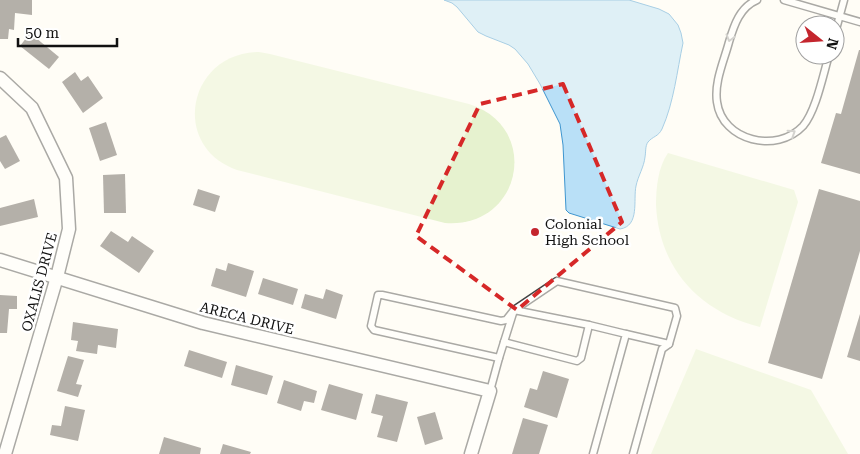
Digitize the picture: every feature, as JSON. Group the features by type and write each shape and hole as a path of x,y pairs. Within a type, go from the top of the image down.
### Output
{"street":[{"name":"OXALIS DRIVE","path":"0,78 32,108 66,178 69,229 57,277 6,452"},
{"name":"ARECA DRIVE","path":"0,260 203,323 490,391"},
{"path":"472,454 490,391"}],"lane":[{"path":"757,0 749,3 739,15 717,86 717,102 720,115 729,127 744,136 758,141 772,142 787,137 802,126 811,112 826,65"},
{"path":"784,0 836,15"},
{"path":"840,15 844,0"},
{"path":"845,18 860,22"},
{"path":"499,358 374,330 371,326 378,295 382,294 500,322 506,320 514,310 557,280 675,308 678,316 669,344 662,349 633,454"},
{"path":"490,391 514,310"},
{"path":"514,310 669,344"},
{"path":"504,342 577,361 582,358 589,325"},
{"path":"593,454 626,334"}],"highlighted area":[{"path":"563,84 622,222 517,310 416,236 480,104"}],"green space":[{"path":"259,52 469,104 492,116 507,133 514,153 513,174 506,194 492,210 471,221 445,223 237,170 216,158 202,142 196,123 196,103 203,84 216,68 235,56"},
{"path":"668,153 794,190 798,202 760,327 738,320 718,310 686,284 674,267 665,249 659,228 656,205 658,178"},
{"path":"696,349 811,390 848,454 651,454"}],"water":[{"path":"444,0 629,0 669,14 678,25 683,43 666,119 659,134 646,145 644,161 636,186 631,223 620,229 569,213 566,210 563,145 560,124 540,84 528,64 515,49 478,32 457,7"}],"building":[{"path":"0,0 32,0 32,15 15,13 14,30 9,29 8,39 0,39"},
{"path":"30,33 59,57 49,69 20,46"},
{"path":"859,50 860,174 821,163 836,113 841,114"},
{"path":"75,72 81,81 88,76 103,98 83,113 62,82"},
{"path":"106,122 117,155 100,161 89,128"},
{"path":"6,135 20,161 5,169 0,161 0,138"},
{"path":"125,174 126,213 104,213 103,175"},
{"path":"198,189 220,196 215,212 193,205"},
{"path":"819,189 860,201 860,251 822,379 768,363"},
{"path":"34,199 38,217 0,226 0,208"},
{"path":"111,231 128,242 132,236 154,251 139,273 100,246"},
{"path":"228,263 254,271 246,297 211,286 216,268 226,271"},
{"path":"263,278 298,289 293,305 258,294"},
{"path":"326,289 343,295 336,319 301,308 305,294 323,299"},
{"path":"0,295 17,296 17,309 9,309 7,333 0,333"},
{"path":"860,314 860,361 847,357"},
{"path":"73,322 118,329 116,348 98,345 97,354 76,351 78,341 71,340"},
{"path":"189,350 227,362 222,378 184,366"},
{"path":"68,356 84,360 76,384 82,385 78,397 57,391"},
{"path":"236,365 273,376 267,395 231,385"},
{"path":"543,371 569,379 557,418 524,407 530,388 537,390"},
{"path":"284,380 317,391 314,403 304,401 301,411 277,403"},
{"path":"329,384 363,394 356,420 321,410"},
{"path":"376,394 408,402 397,442 377,437 383,416 371,413"},
{"path":"65,406 85,410 78,441 50,435 52,425 61,426"},
{"path":"435,412 443,439 425,445 417,417"},
{"path":"523,418 548,425 539,454 512,454"},
{"path":"164,437 201,448 200,454 159,454"},
{"path":"223,444 251,452 250,454 220,454"}],"place":[{"name":"Colonial High School","path":"535,232"}]}
